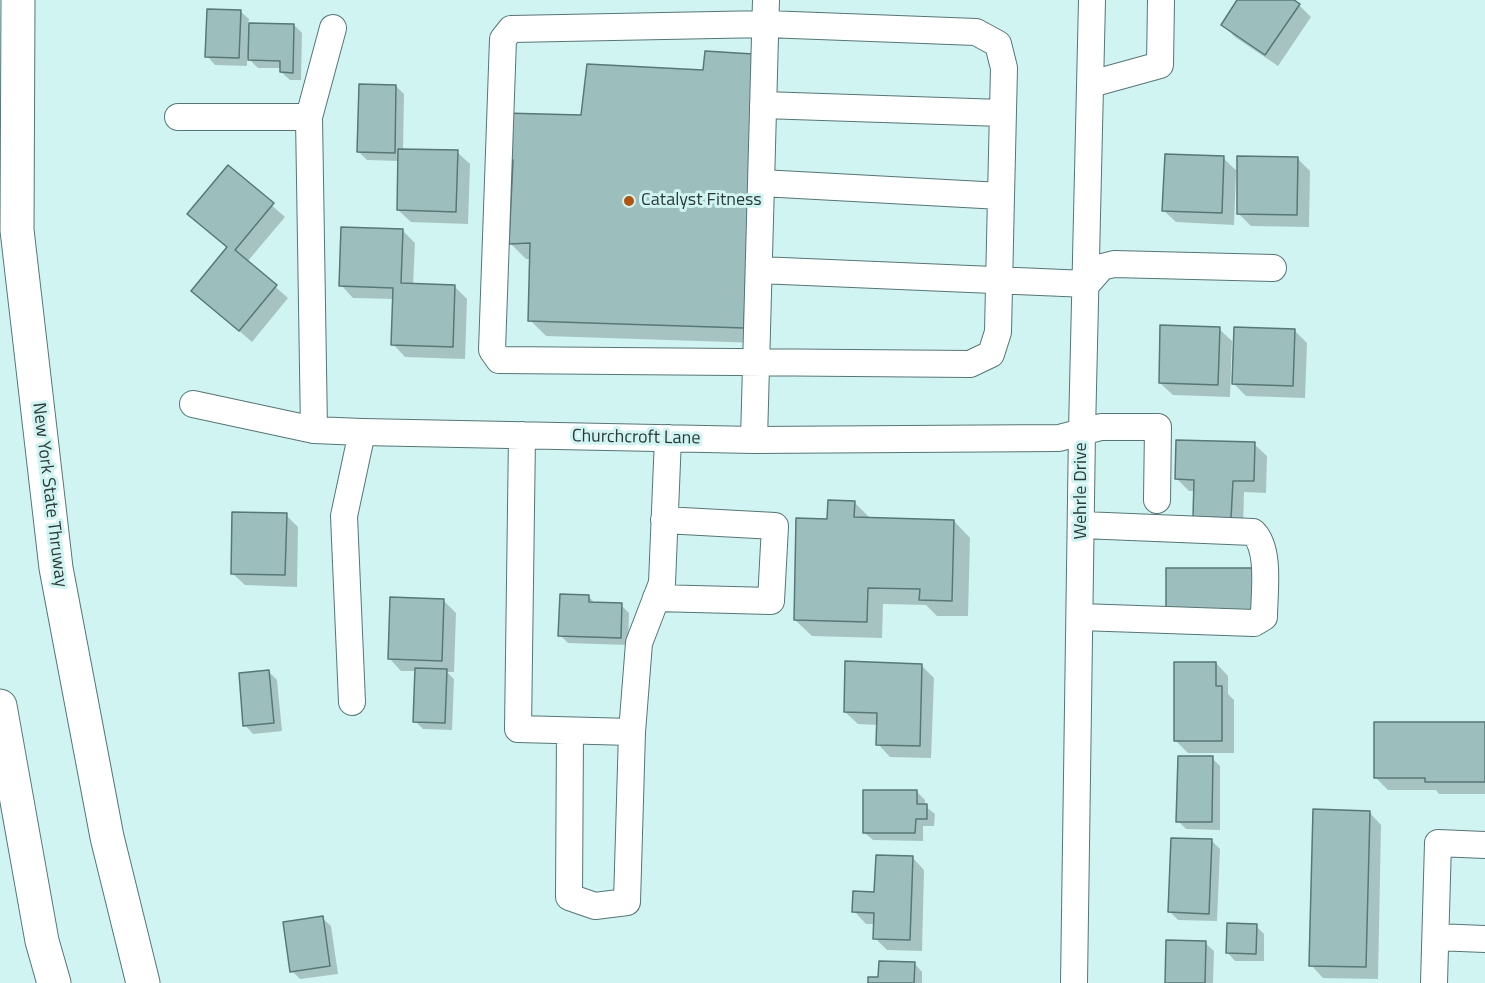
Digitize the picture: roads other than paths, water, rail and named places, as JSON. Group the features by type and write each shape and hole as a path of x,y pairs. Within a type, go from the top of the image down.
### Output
{"highway":[{"name":"New York State Thruway","path":"18,0 18,230 56,568 107,837 143,983"},
{"path":"0,706 42,941 54,983"}],"street":[{"name":"Wehrle Drive","path":"1074,983 1082,431 1092,0"},
{"path":"1091,84 1160,65 1161,0"},
{"path":"754,440 766,12"},
{"path":"766,12 976,32 998,44 1004,68 1002,113 998,332 991,354 970,364 500,360 492,350 503,39 511,28 766,12"},
{"path":"314,430 309,117 333,28"},
{"path":"763,105 1002,113"},
{"path":"178,117 309,117"},
{"path":"761,183 1001,196"},
{"path":"759,270 1087,284 1102,267 1114,264 1273,268"},
{"name":"Churchcroft Lane","path":"193,404 314,430 362,432 754,440 1059,438 1101,427 1158,427 1157,500"},
{"path":"352,702 344,516 362,432"},
{"path":"522,435 518,729 632,732"},
{"path":"570,731 569,897 595,906 627,902 632,732 639,643 662,583 668,438"},
{"path":"656,598 771,601 775,526 664,520"},
{"path":"1080,617 1254,623 1264,617 1264,561 1260,539 1253,532 1082,525"},
{"path":"1434,983 1438,843 1485,845"},
{"path":"1436,937 1485,939"}],"place":[{"name":"Catalyst Fitness","path":"629,201"}]}
